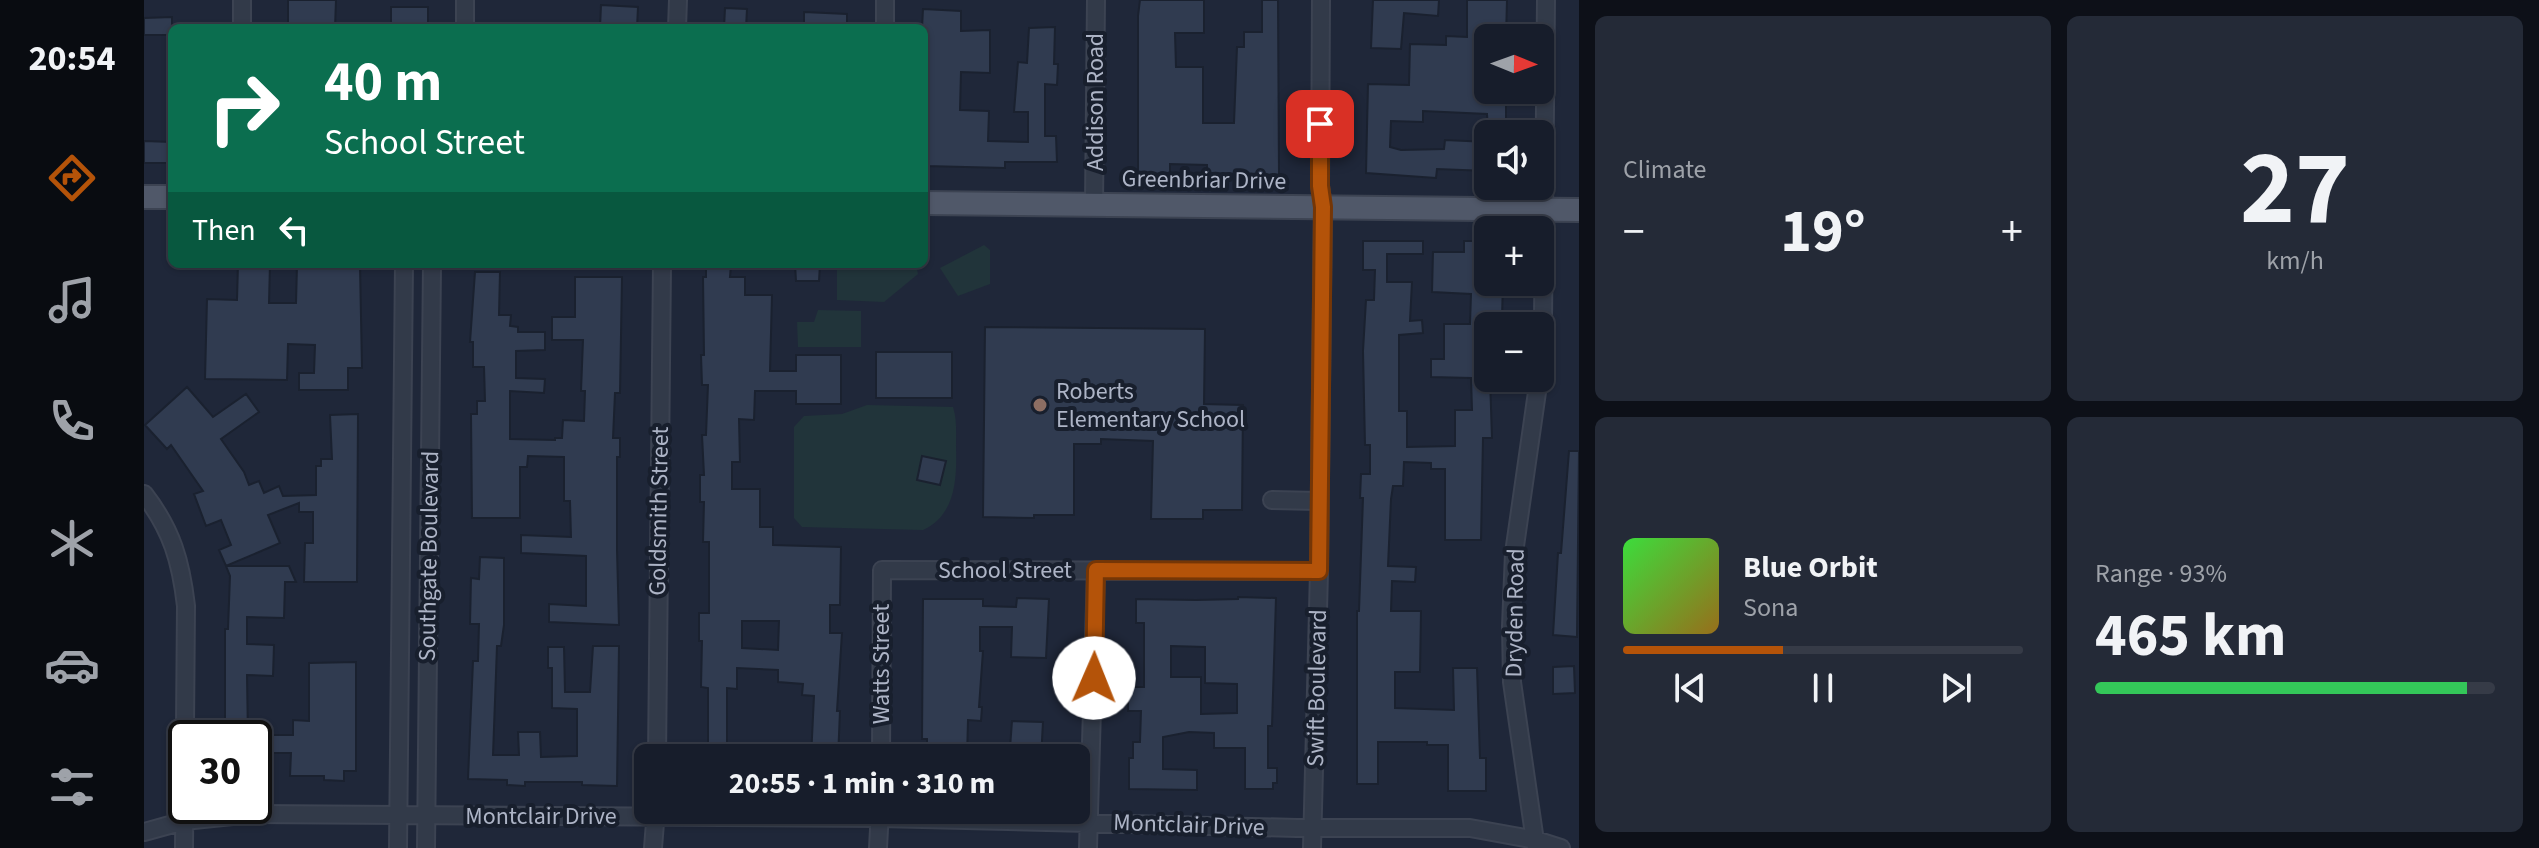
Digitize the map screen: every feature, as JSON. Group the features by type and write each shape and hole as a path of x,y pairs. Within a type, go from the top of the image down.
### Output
{"main road":[{"path":"144,197 168,197"},
{"name":"Greenbriar Drive","path":"928,203 1579,210"}],"street":[{"path":"242,0 242,24"},
{"path":"465,0 465,24"},
{"path":"677,24 678,0"},
{"path":"885,0 885,24"},
{"name":"Addison Road","path":"1094,205 1096,0"},
{"name":"Swift Boulevard","path":"1312,848 1315,828 1323,207 1320,186 1321,0"},
{"path":"1541,312 1546,0"},
{"name":"Southgate Boulevard","path":"398,848 404,268"},
{"name":"Southgate Boulevard","path":"426,848 432,268"},
{"name":"Goldsmith Street","path":"657,744 662,268"},
{"name":"Dryden Road","path":"1536,844 1512,682 1511,626 1514,553 1537,392"},
{"path":"144,494 169,533 182,567 186,606 185,720"},
{"path":"1272,500 1319,501"},
{"name":"School Street","path":"882,570 1319,571"},
{"name":"Watts Street","path":"881,744 882,570"},
{"path":"1090,822 1096,570"},
{"name":"Montclair Drive","path":"272,814 634,814"},
{"name":"Montclair Drive","path":"1090,822 1315,828 1470,828 1561,848"},
{"name":"Montclair Drive","path":"144,832 173,824"},
{"path":"184,824 184,848"},
{"path":"653,848 655,824"},
{"path":"878,848 879,824"},
{"path":"1088,848 1090,824"}],"shaded area":[{"path":"984,245 990,250 990,284 958,296 940,268"},
{"path":"837,268 917,268 918,274 884,302 837,300"},
{"path":"818,310 861,311 861,347 798,347 797,322 814,322"},
{"path":"867,405 953,407 956,471 948,505 934,523 923,530 802,527 794,518 794,427 804,416 842,414"}],"building":[{"path":"288,0 336,0 335,24 288,24"},
{"path":"1140,0 1204,0 1204,33 1175,33 1176,67 1203,67 1203,123 1234,123 1237,47 1244,47 1244,32 1262,32 1262,0 1278,0 1279,175 1207,173 1207,165 1170,164 1170,174 1138,173"},
{"path":"1373,0 1439,0 1438,16 1404,13 1401,49 1371,48"},
{"path":"1467,0 1507,0 1506,24 1474,24 1474,104 1506,104 1506,120 1487,120 1487,114 1423,111 1423,122 1391,121 1390,147 1401,150 1444,149 1445,140 1474,141 1474,170 1437,169 1436,178 1366,173 1368,84 1409,85 1410,44 1446,45 1446,36 1467,37"},
{"path":"601,5 638,7 637,24 600,24"},
{"path":"391,7 428,7 428,24 391,24"},
{"path":"725,8 747,9 746,24 724,24"},
{"path":"923,9 961,11 961,31 990,30 990,73 961,72 960,110 989,111 988,141 1028,142 1028,112 1014,112 1018,62 1027,63 1029,28 1055,27 1057,85 1045,84 1045,136 1056,136 1057,162 1005,162 1005,168 928,166 928,24 922,24"},
{"path":"804,12 847,14 847,24 804,24"},
{"path":"172,17 168,35 144,35 144,18"},
{"path":"144,141 168,142 168,163 144,163"},
{"path":"1363,241 1423,241 1423,254 1387,254 1387,282 1412,282 1410,321 1422,320 1423,333 1399,335 1399,411 1407,411 1407,447 1455,446 1455,410 1472,410 1471,378 1431,377 1431,359 1444,359 1444,324 1470,324 1471,294 1432,292 1433,252 1464,252 1464,241 1474,241 1474,296 1503,296 1502,312 1474,312 1474,392 1490,392 1492,438 1483,438 1481,540 1445,540 1445,469 1431,469 1431,463 1404,462 1403,486 1393,486 1391,499 1388,566 1416,567 1415,582 1392,581 1391,611 1421,611 1420,672 1395,672 1395,708 1454,710 1453,668 1477,668 1480,758 1486,758 1486,791 1448,791 1448,745 1427,745 1427,742 1378,742 1378,784 1357,784 1361,474 1370,474 1370,445 1365,445 1363,351 1366,300 1374,300 1375,270 1363,270"},
{"path":"238,268 270,268 269,303 296,303 297,268 360,268 362,368 348,368 348,390 299,390 299,373 314,373 315,345 288,344 287,380 205,379 207,299 237,300"},
{"path":"706,268 731,268 730,277 745,277 745,295 772,295 770,371 796,371 796,355 841,355 841,404 796,404 796,391 755,391 754,420 739,419 740,462 732,462 732,489 760,489 760,527 773,527 773,545 841,547 840,605 830,605 830,633 842,633 837,711 840,711 839,744 812,744 814,696 802,695 803,684 778,682 778,670 737,668 737,689 727,688 727,744 708,744 708,688 701,687 702,641 699,641 699,613 709,613 709,542 703,542 704,502 700,502 700,475 704,475 702,435 706,435 708,385 702,385 701,355 704,355 703,277 706,277","holes":["742,621 779,621 778,650 742,648"]},
{"path":"795,268 820,268 819,281 796,281"},
{"path":"475,272 500,272 499,315 511,315 510,326 518,327 518,332 545,332 545,350 516,351 516,378 545,379 544,393 510,391 510,439 555,440 562,438 563,420 584,421 585,391 581,391 583,340 552,340 552,317 575,317 575,277 622,277 620,393 615,393 613,438 620,438 620,457 617,457 619,625 549,622 549,604 586,606 586,556 521,553 521,535 571,537 570,501 564,501 564,457 528,456 527,467 520,467 520,518 472,518 471,414 477,414 477,401 485,401 484,367 473,367 473,342 470,342"},
{"path":"985,327 1205,329 1204,404 1243,405 1242,510 1203,510 1203,519 1151,519 1153,441 1101,439 1101,444 1074,444 1074,515 983,517"},
{"path":"876,352 952,352 952,398 876,398"},
{"path":"187,387 213,417 246,394 259,412 221,439 244,472 249,485 259,481 264,493 279,486 283,496 316,495 316,466 321,466 321,459 332,459 330,415 358,414 357,582 304,582 305,543 313,543 313,512 299,512 299,503 268,515 280,543 226,566 219,550 231,545 221,520 206,526 194,494 203,491 171,445 167,449 145,425"},
{"path":"1569,451 1579,451 1577,637 1553,635"},
{"path":"922,456 946,461 940,485 917,480"},
{"path":"480,557 504,558 504,625 501,646 497,646 493,755 519,755 518,732 540,732 541,757 577,756 577,709 552,708 552,668 548,668 548,647 564,647 565,692 590,692 593,646 619,646 617,786 582,785 582,782 525,782 525,786 507,785 507,780 468,779 473,661 478,661 479,624 470,624 471,578 479,579"},
{"path":"226,566 289,566 296,582 285,582 284,618 247,617 247,644 274,645 273,676 247,675 248,720 225,720 225,629 228,629 230,576"},
{"path":"1017,598 1049,599 1046,658 1011,657 1012,627 980,627 980,651 983,651 981,721 968,720 967,744 927,744 927,739 922,739 923,599 983,599 983,606 1016,607"},
{"path":"1276,598 1268,768 1277,768 1277,783 1273,783 1273,789 1245,789 1245,748 1214,748 1214,733 1189,732 1163,737 1163,769 1197,770 1197,790 1129,789 1129,758 1133,758 1133,742 1140,742 1141,711 1128,711 1128,687 1144,687 1144,623 1136,623 1136,599","holes":["1171,646 1205,647 1205,683 1237,684 1237,713 1201,714 1201,677 1171,677"]},
{"path":"356,662 356,771 344,771 344,781 324,780 324,776 290,776 291,753 272,753 272,735 293,735 293,720 309,721 309,663"},
{"path":"1574,666 1575,693 1553,694 1553,667"},
{"path":"1012,721 1043,722 1042,744 1010,744"}],"place":[{"name":"Roberts Elementary School","path":"1040,405"}],"route":[{"path":"1094,678 1096,570 1319,571 1323,207 1320,124"}]}
